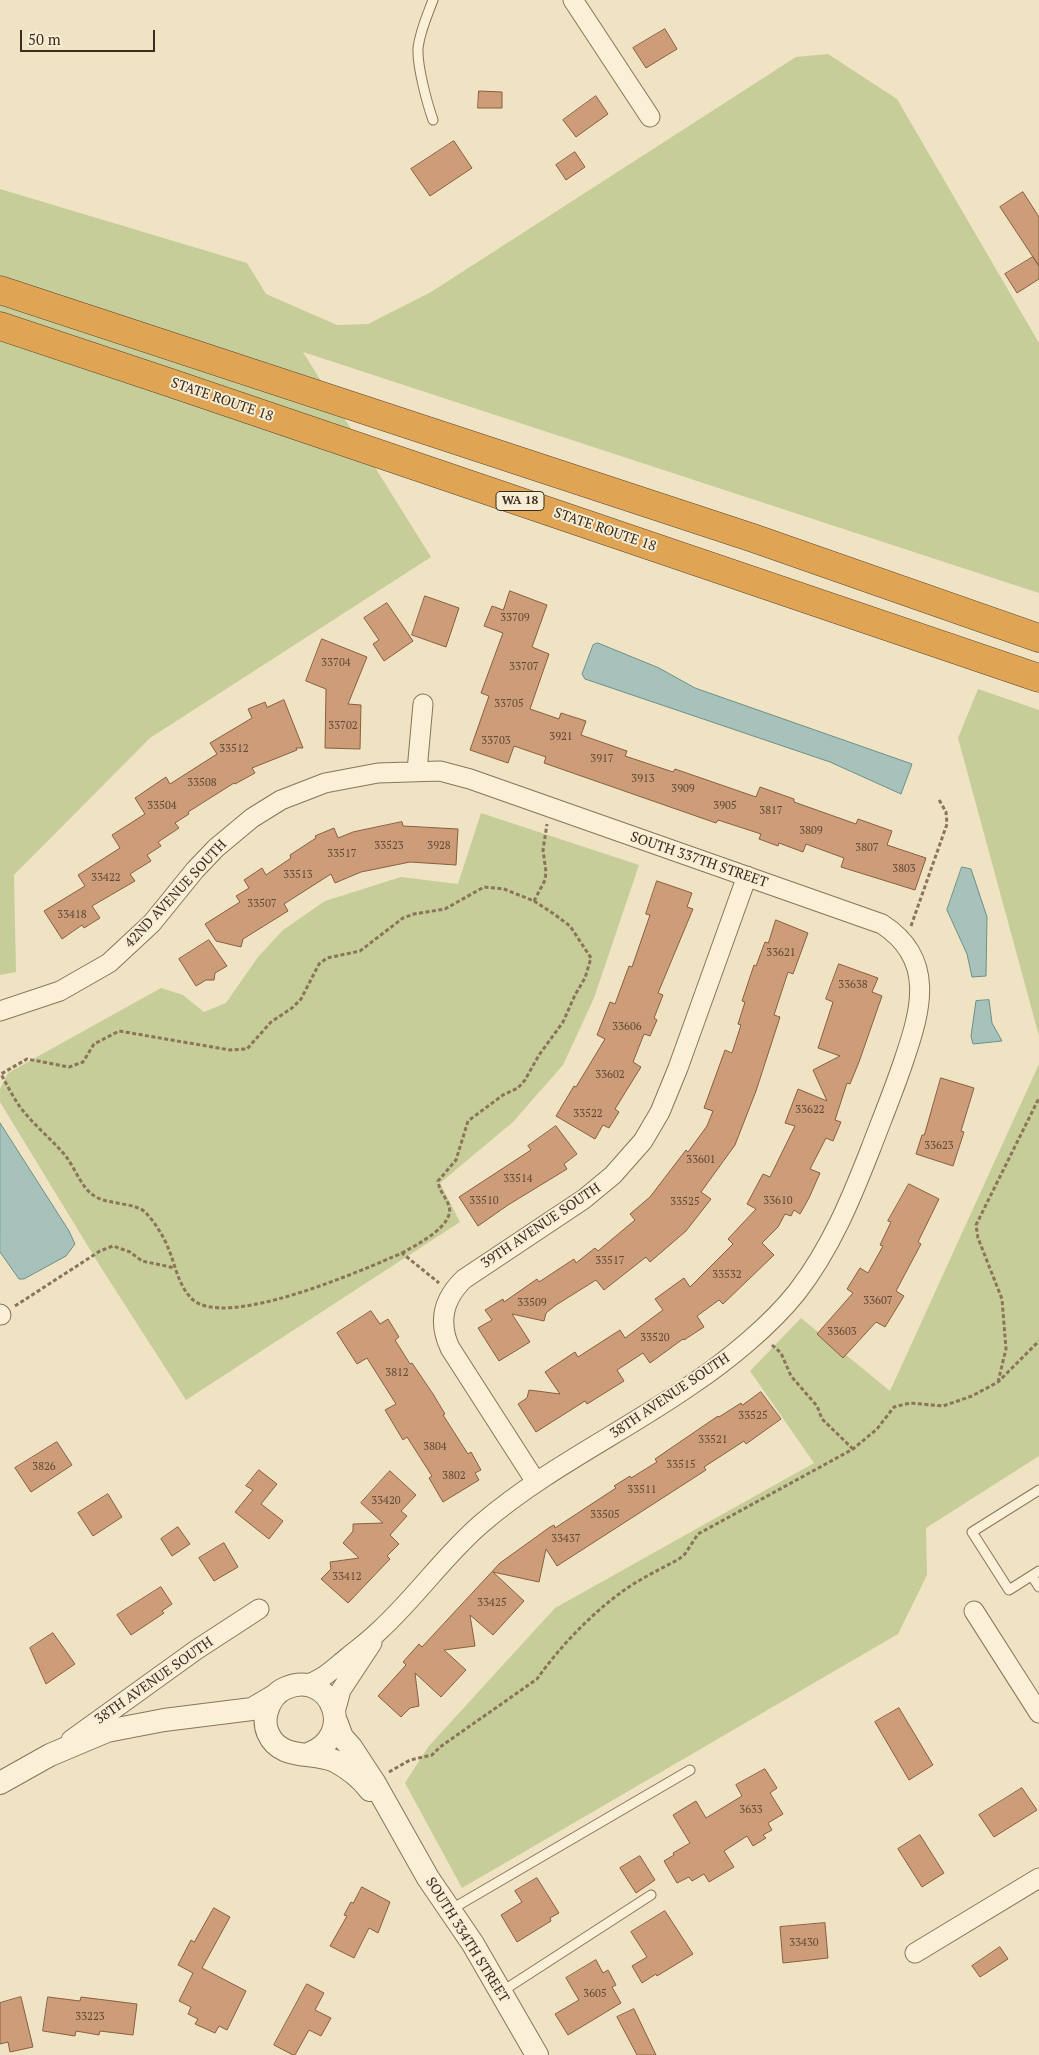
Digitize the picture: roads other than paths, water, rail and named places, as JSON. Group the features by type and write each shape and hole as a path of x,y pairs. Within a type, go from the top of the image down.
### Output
{"highway":[{"path":"0,290 753,538 1039,638"},
{"name":"STATE ROUTE 18","path":"0,326 1039,678"}],"street":[{"path":"573,0 650,117"},
{"path":"417,771 423,704"},
{"name":"42ND AVENUE SOUTH","path":"0,1011 60,992 108,963 152,923 190,876 216,848 252,818 281,800 309,787 378,773 440,771 470,779"},
{"name":"SOUTH 337TH STREET","path":"470,779 882,924 889,929 909,953"},
{"name":"39TH AVENUE SOUTH","path":"536,1482 446,1338 442,1320 445,1306 451,1292 477,1270 565,1212 602,1185 643,1141 660,1112 678,1068 747,876"},
{"name":"38TH AVENUE SOUTH","path":"304,1685 316,1682 322,1678 381,1630 440,1564 480,1526 536,1482 690,1386 733,1354 796,1294 826,1249 849,1206 896,1085 919,1013 921,984 909,953"},
{"name":"38TH AVENUE SOUTH","path":"50,1755 196,1650 259,1609"},
{"path":"974,1611 1039,1713"},
{"name":"38TH AVENUE SOUTH","path":"336,1717 341,1690 381,1630"},
{"path":"195,1716 233,1723 257,1731 287,1752 298,1755 308,1754 324,1746 330,1738 336,1717 331,1702 324,1693 304,1685 293,1685 283,1689 274,1696 269,1704 266,1721 271,1739"},
{"name":"38TH AVENUE SOUTH","path":"0,1783 50,1755 107,1731 140,1723 252,1709 274,1696"},
{"name":"SOUTH 334TH STREET","path":"336,1717 342,1737 351,1747 374,1782 428,1878 472,1944 537,2055"},
{"name":"SOUTH 334TH STREET","path":"308,1754 334,1761 350,1771 365,1783 397,1824"},
{"path":"915,1953 1039,1878"}],"lane":[{"path":"433,0 422,30 418,50 426,100 433,120"},
{"path":"1039,1490 972,1532 1009,1590 1035,1573 1039,1587"},
{"path":"449,1910 690,1770"},
{"path":"500,1992 651,1895"}],"water":[{"path":"598,643 659,668 695,688 912,764 901,794 830,762 585,679 582,674 593,645"},
{"path":"962,867 971,869 987,917 986,976 972,977 967,954 947,910"},
{"path":"989,1000 992,1023 1002,1041 973,1044 971,1036 976,1001"},
{"path":"0,1123 69,1231 75,1244 66,1256 24,1279 19,1279 0,1252"}]}
